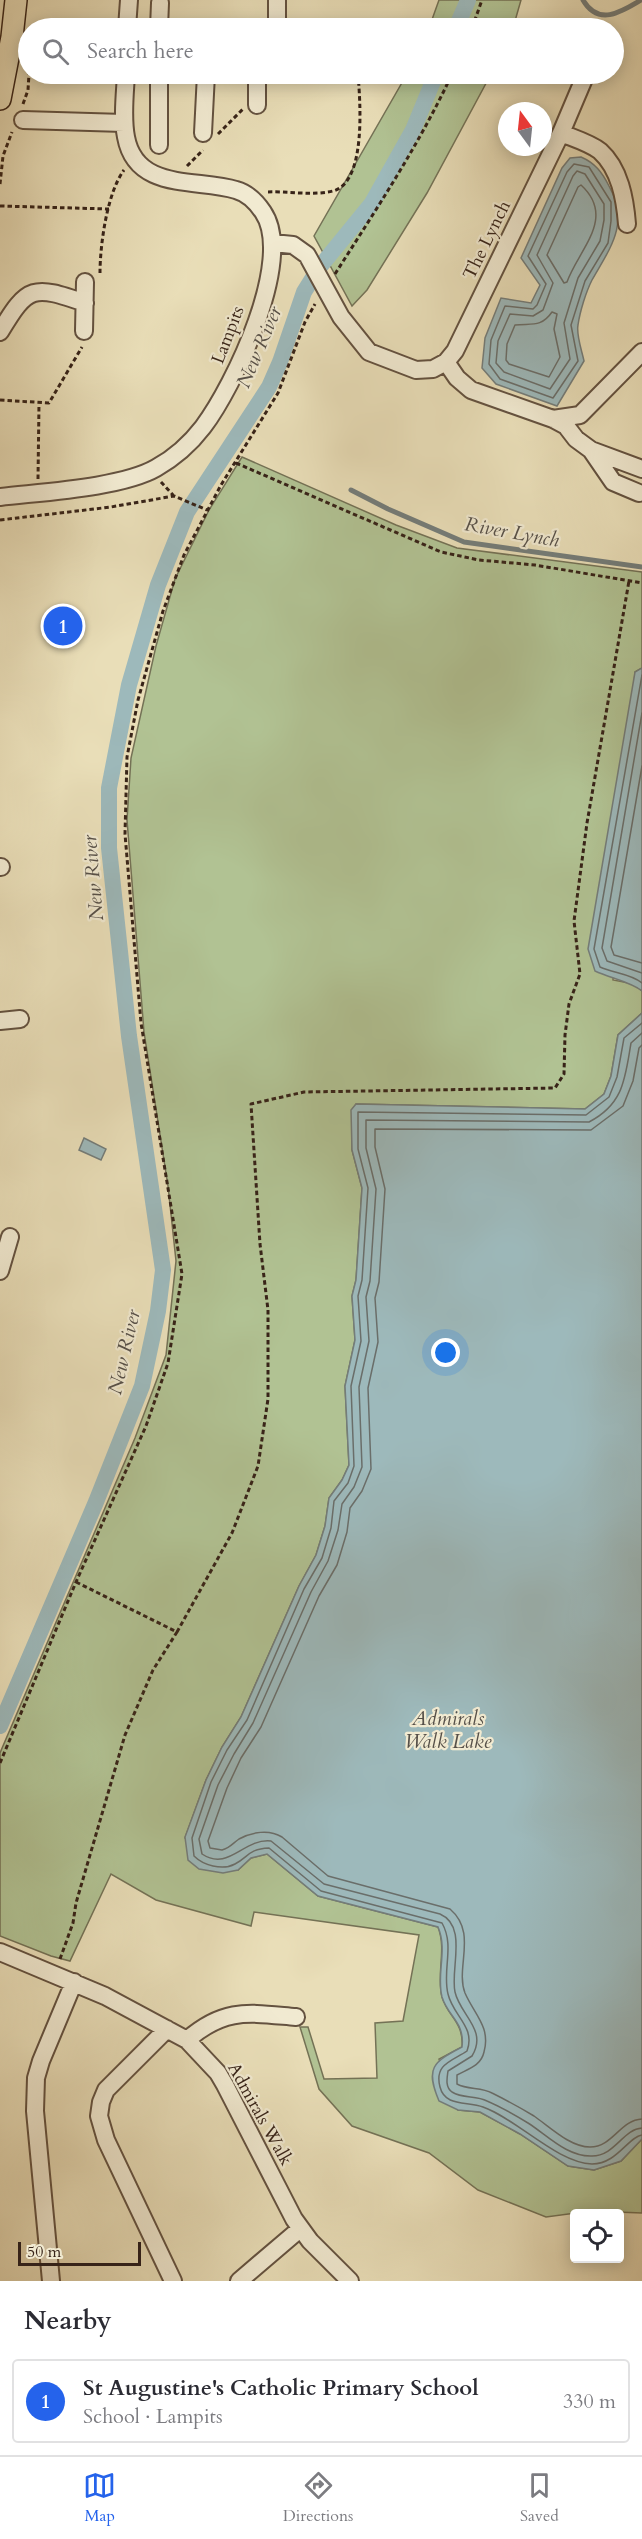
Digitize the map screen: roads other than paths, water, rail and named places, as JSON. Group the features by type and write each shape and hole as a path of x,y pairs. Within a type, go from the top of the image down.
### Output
{"main road":[{"path":"0,99 12,37 16,0"}],"street":[{"path":"128,18 129,0"},
{"path":"277,0 277,18"},
{"path":"159,18 160,3"},
{"path":"23,120 124,123 126,84"},
{"path":"159,84 159,145"},
{"path":"203,133 205,84"},
{"path":"257,84 257,105"},
{"name":"The Lynch","path":"446,362 455,351 561,133 582,84"},
{"name":"Lampits","path":"0,498 120,480 156,468 188,445 217,406 246,350 269,278 273,243 268,220 254,201 236,190 160,177 151,172 135,158 128,144 124,123"},
{"path":"561,133 599,150 611,165 624,196 627,224"},
{"path":"273,243 293,245 307,255 350,329 376,356 416,370 434,369 446,362 457,378 471,390 553,419 566,426 576,439 591,450 642,469"},
{"path":"84,331 85,282"},
{"path":"0,332 17,304 32,294 44,290 85,303"},
{"path":"553,419 580,415 642,352"},
{"path":"591,450 613,482 639,493"},
{"path":"0,1021 20,1019"},
{"path":"0,1271 10,1237"},
{"name":"Admirals Walk","path":"0,1952 74,1982 187,2040 218,2073 300,2229 350,2281"},
{"path":"51,2281 35,2111 36,2078 74,1982"},
{"path":"187,2040 212,2021 232,2014 296,2017"},
{"path":"167,2028 106,2090 99,2116 114,2161 173,2281"},
{"path":"239,2281 300,2229"}],"water":[{"path":"581,157 594,165 606,181 615,200 618,224 611,246 590,285 580,314 578,333 584,361 557,406 496,384 482,368 485,338 501,298 531,303 540,285 521,258 562,168 570,158"},
{"path":"642,668 642,991 595,971 588,949 635,672"},
{"name":"Admirals Walk Lake","path":"642,1013 642,2139 621,2161 594,2170 568,2166 520,2134 480,2112 458,2110 439,2101 433,2081 434,2067 444,2057 462,2047 462,2038 459,2025 442,1997 440,1980 442,1944 438,1927 318,1896 267,1854 251,1858 238,1870 223,1873 199,1869 188,1860 185,1837 206,1780 222,1747 241,1717 299,1586 316,1555 325,1526 329,1498 349,1465 345,1386 355,1340 352,1296 356,1280 362,1188 352,1150 351,1110 356,1104 585,1109 604,1094 611,1076 618,1035"},
{"path":"84,1138 106,1149 101,1160 79,1150"}],"waterway":[{"name":"New River","path":"460,18 468,0"},
{"path":"583,0 595,13 602,15 617,13 641,0"},
{"name":"New River","path":"0,1726 96,1502 142,1386 158,1311 163,1270 129,1036 109,848 109,788 129,685 158,585 187,512 269,387 304,292 319,268 372,203 413,130 432,84"},
{"name":"River Lynch","path":"351,490 464,542 642,567"}],"place":[{"name":"St Augustine's Catholic Primary School","path":"63,626"}]}
